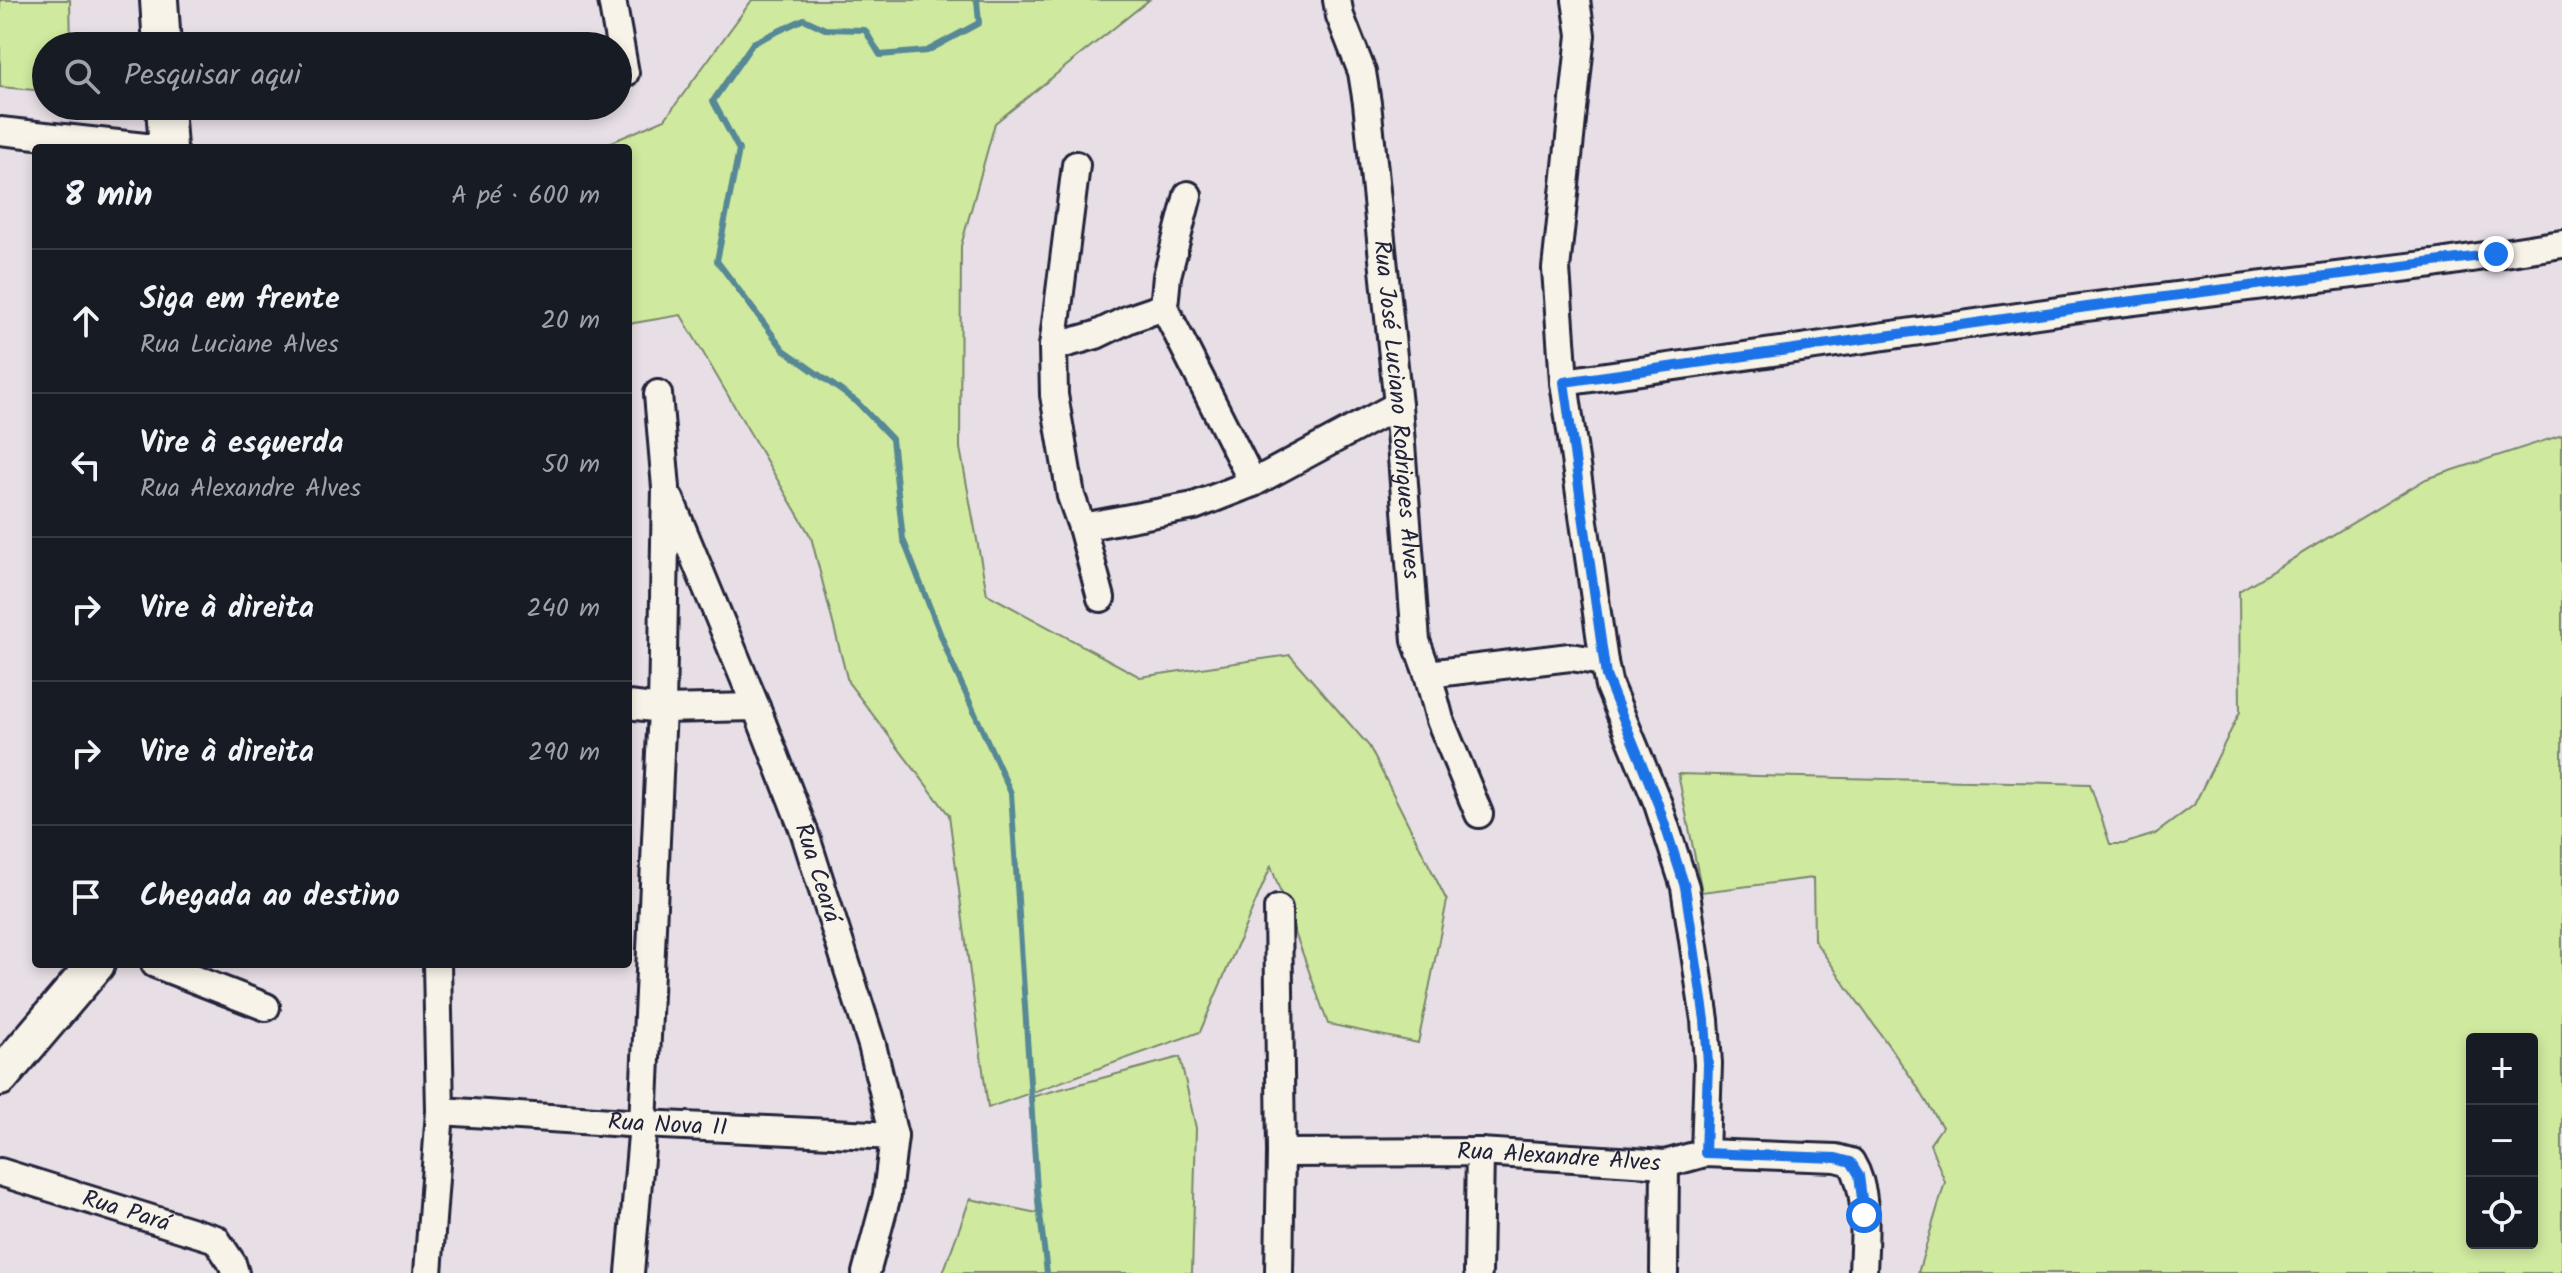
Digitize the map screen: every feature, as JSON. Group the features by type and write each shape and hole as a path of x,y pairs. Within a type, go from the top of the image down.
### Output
{"street":[{"path":"159,0 161,32"},
{"path":"612,0 618,32"},
{"name":"Rua José Luciano Rodrigues Alves","path":"1337,0 1340,16 1362,72 1367,103 1398,405 1416,641 1440,720 1479,814"},
{"path":"1576,0 1581,35 1556,269 1564,382 1609,686 1658,804 1685,887 1705,1020 1708,1064 1705,1153"},
{"path":"166,120 168,144"},
{"path":"0,131 118,144"},
{"path":"1076,165 1053,347 1054,395 1071,496 1101,598"},
{"path":"1188,195 1167,276 1164,307 1253,483"},
{"path":"1564,382 2087,307 2433,264 2562,244"},
{"path":"1053,347 1096,335 1164,307"},
{"path":"630,1273 643,1124 662,709 666,488 658,394"},
{"path":"1082,527 1194,506 1253,483 1398,405"},
{"name":"Rua Ceará","path":"666,488 804,831 872,1045 894,1136 887,1195 866,1273"},
{"path":"1428,674 1570,657 1604,662"},
{"path":"632,705 662,709 756,707"},
{"path":"1278,909 1279,1273"},
{"path":"0,1077 93,968"},
{"path":"165,968 266,1007"},
{"path":"428,1273 440,1111 437,968"},
{"name":"Rua Nova II","path":"440,1111 894,1136"},
{"path":"1478,1273 1480,1152"},
{"name":"Rua Alexandre Alves","path":"1281,1153 1480,1152 1665,1164 1705,1153 1836,1158 1851,1162 1859,1175 1864,1215 1863,1273"},
{"path":"1664,1273 1665,1164"},
{"name":"Rua Pará","path":"0,1172 216,1239 235,1273"}],"green space":[{"path":"0,0 70,0 71,32 32,32 32,90 0,87"},
{"path":"752,0 1149,0 995,123 961,246 960,448 987,594 1140,677 1290,655 1369,746 1447,901 1418,1043 1328,1024 1271,866 1200,1032 988,1108 949,815 848,682 811,537 681,315 632,323 632,144 607,144 665,119"},
{"path":"2562,435 2562,1273 1918,1273 1945,1182 1930,1144 1942,1127 1915,1083 1814,940 1813,878 1702,892 1678,774 2090,784 2110,844 2123,844 2155,834 2194,805 2240,712 2239,591 2426,479"},
{"path":"1180,1057 1196,1128 1192,1273 943,1273 970,1199 1037,1213 1031,1097"}],"waterway":[{"path":"977,0 979,23 927,51 880,55 865,30 825,29 804,19 753,43 713,101 739,150 717,261 784,350 857,402 892,439 903,539 951,661 1011,793 1037,1190 1047,1273"}],"route":[{"path":"1864,1215 1859,1175 1851,1162 1836,1158 1705,1153 1708,1064 1705,1020 1685,887 1658,804 1606,676 1564,382 2087,307 2496,254"}]}
